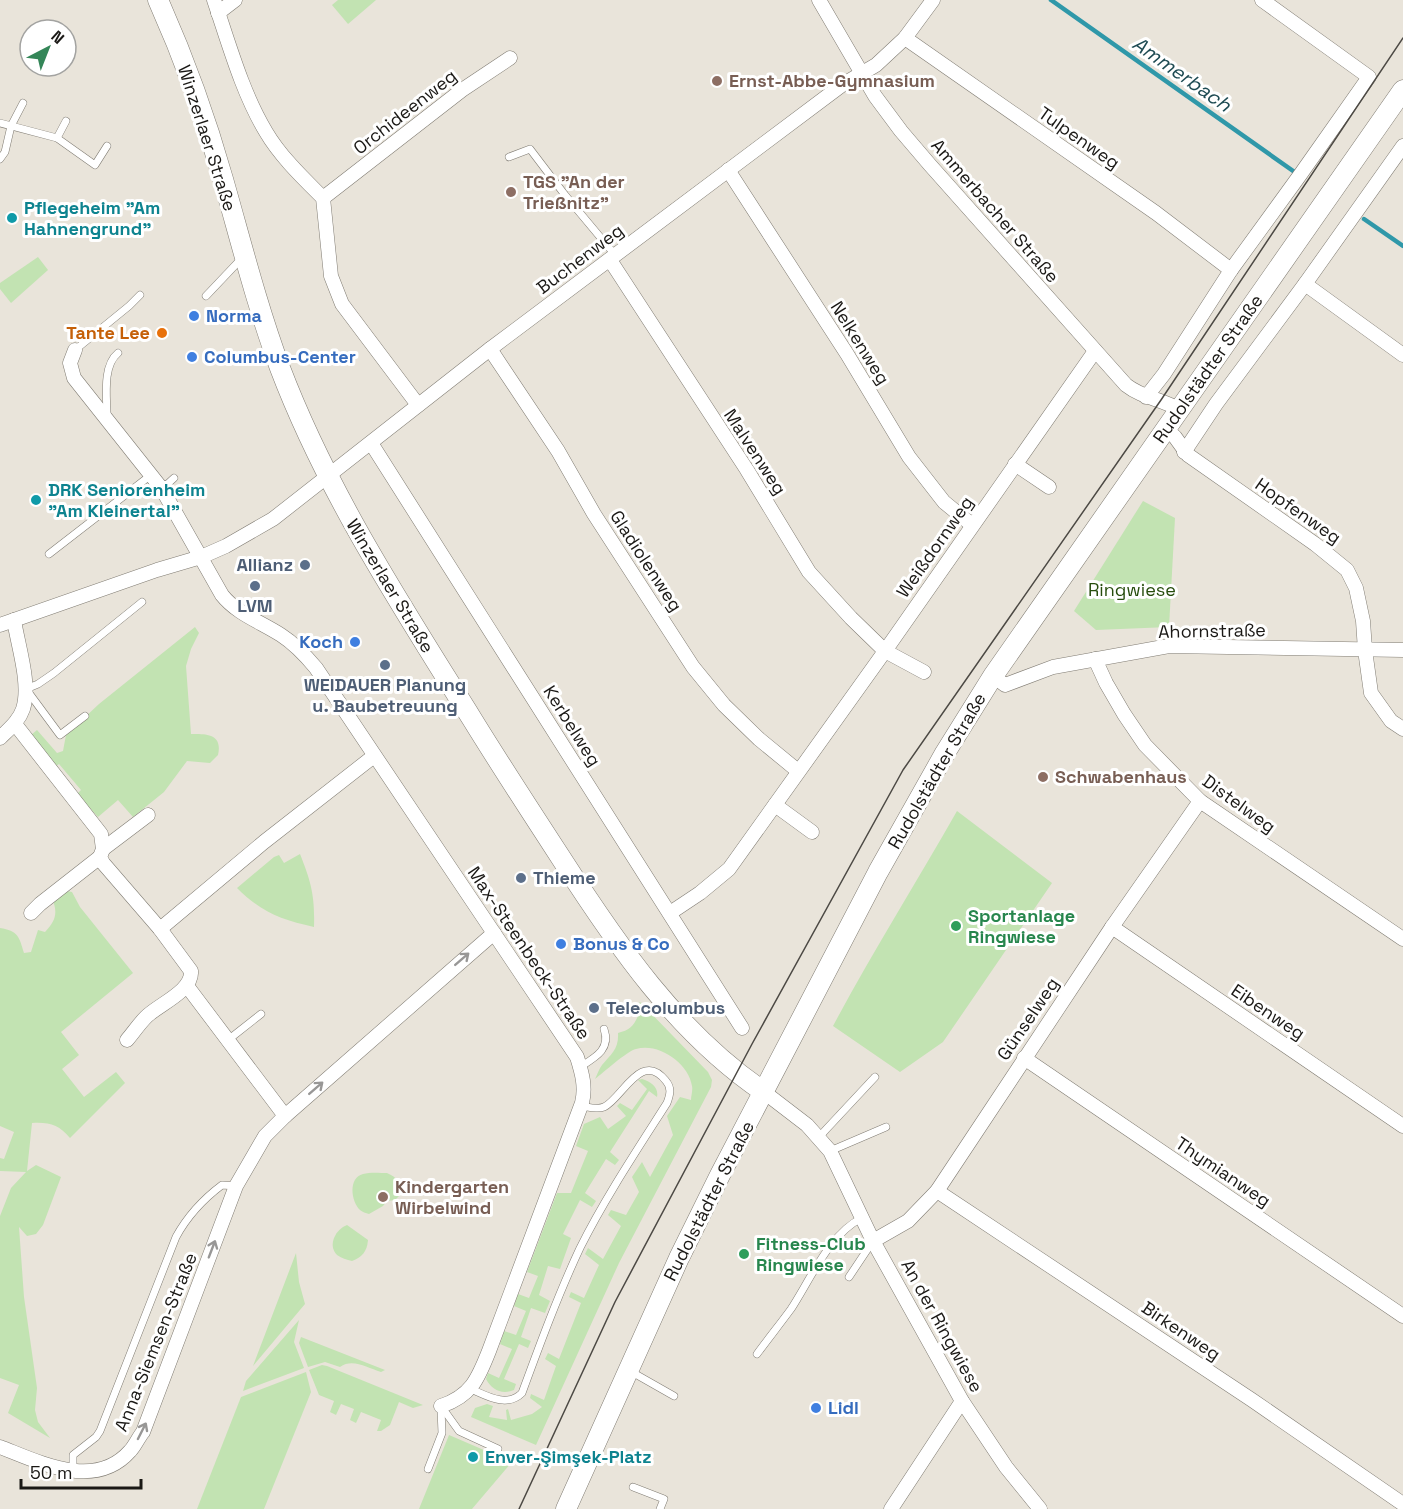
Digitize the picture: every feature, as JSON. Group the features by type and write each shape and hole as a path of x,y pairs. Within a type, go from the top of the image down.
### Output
{"main road":[{"name":"Winzerlaer Straße","path":"158,0 201,112 223,179 243,256 280,367 328,477 375,563 489,747 610,932 675,1013 727,1065 764,1092"},
{"name":"Rudolstädter Straße","path":"566,1509 679,1258 878,872 945,753 993,676 1403,90"}],"street":[{"path":"235,0 216,7 246,91 267,135 303,178 324,198 331,276 342,304 418,405"},
{"name":"Ammerbacher Straße","path":"819,0 875,96 901,131 1126,385 1137,393 1161,399 1179,410"},
{"name":"Buchenweg","path":"7,622 201,557 226,546 273,519 490,349 842,86 876,65 905,38 933,0"},
{"path":"1146,397 1164,374 1231,270 1369,77 1262,0"},
{"name":"Tulpenweg","path":"905,38 1156,213 1231,270"},
{"name":"Orchideenweg","path":"324,198 462,90 510,58"},
{"name":"Rudolstädter Straße","path":"1188,455 1216,405 1403,146"},
{"name":"Nelkenweg","path":"728,170 847,354 909,457 944,502 972,525"},
{"name":"Malvenweg","path":"613,258 809,572 885,651"},
{"path":"1305,284 1403,355"},
{"name":"Gladiolenweg","path":"490,349 558,451 594,514 693,667 724,705 759,739 798,771"},
{"name":"Max-Steenbeck-Straße","path":"75,350 70,363 74,378 162,489 229,604 284,637 296,646 316,668 572,1048 580,1067 584,1085 581,1106 489,1351 471,1389"},
{"name":"Weißdornweg","path":"670,913 700,893 729,868 885,651 1095,351"},
{"name":"Hopfenweg","path":"1166,429 1188,455 1315,544 1347,570 1354,582 1363,621 1371,693 1391,721 1403,729"},
{"name":"Kerbelweg","path":"371,443 742,1028"},
{"path":"1015,465 1049,487"},
{"path":"0,738 15,724 23,709 26,689 7,622"},
{"name":"Ahornstraße","path":"993,676 1005,685 1053,667 1169,646 1403,650"},
{"path":"885,651 924,672"},
{"name":"Distelweg","path":"1095,659 1118,704 1145,745 1200,801 1403,939"},
{"path":"15,724 101,834 102,853 191,970 191,978 187,986 146,1017 127,1040"},
{"path":"160,929 264,842 374,756"},
{"name":"Günselweg","path":"873,1241 908,1221 936,1191 1112,927 1200,801"},
{"path":"775,805 812,832"},
{"path":"31,913 40,903 148,815"},
{"name":"Eibenweg","path":"1112,927 1403,1126"},
{"name":"Anna-Siemsen-Straße","path":"0,1447 73,1472 101,1469 129,1453 143,1432 236,1186 265,1136 494,933"},
{"path":"187,986 285,1116"},
{"name":"Thymianweg","path":"1024,1058 1403,1316"},
{"name":"An der Ringwiese","path":"764,1092 795,1115 819,1137 830,1151 873,1241 962,1401 1006,1467 1040,1509"},
{"name":"Birkenweg","path":"936,1191 1252,1400 1403,1504"},
{"path":"441,1406 457,1401 471,1389"},
{"path":"891,1509 962,1401"}],"lane":[{"path":"0,159 5,152 11,126 23,103"},
{"path":"57,138 66,122"},
{"path":"0,123 57,138 95,165 107,147"},
{"path":"509,157 530,149 613,258"},
{"path":"206,296 243,256"},
{"path":"75,350 140,295"},
{"path":"107,419 109,366 112,358 118,353"},
{"path":"49,554 151,475"},
{"path":"162,489 174,478"},
{"path":"85,716 60,735 26,689 54,673 142,602"},
{"path":"228,1040 261,1014"},
{"path":"580,1067 599,1055 606,1045 607,1037 604,1029"},
{"path":"471,1389 500,1401 512,1399 522,1393 580,1250 667,1102 670,1091 663,1077 647,1071 635,1076 606,1106 595,1108 581,1106"},
{"path":"819,1137 875,1077"},
{"path":"830,1151 886,1127"},
{"name":"Anna-Siemsen-Straße","path":"73,1472 73,1455 96,1437 100,1431 176,1237 186,1218 203,1199 222,1185 236,1186"},
{"path":"757,1354 790,1309 829,1248 854,1222 862,1218"},
{"path":"849,1276 873,1241"},
{"path":"628,1370 674,1396"},
{"path":"441,1406 459,1431 498,1449"},
{"path":"429,1469 442,1433 441,1406"},
{"path":"633,1487 664,1499 660,1509"}],"green space":[{"path":"338,0 376,0 348,24 332,5"},
{"path":"38,257 48,270 11,303 0,289 0,283"},
{"name":"Ringwiese","path":"1143,501 1175,518 1169,627 1096,630 1074,611"},
{"path":"195,627 199,633 186,666 191,734 212,736 218,742 218,755 210,763 187,761 164,792 133,817 118,800 98,817 77,794 81,790 59,764 55,767 30,736 37,730 57,753 63,751 66,735 99,704"},
{"name":"Sportanlage Ringwiese","path":"957,811 1052,883 943,1042 900,1072 833,1026"},
{"path":"300,854 312,889 314,927 272,914 237,888 274,857 279,855 284,863"},
{"path":"62,890 72,892 80,907 133,973 61,1032 79,1055 62,1069 84,1097 116,1072 125,1083 70,1138 54,1125 32,1123 27,1171 36,1165 61,1177 43,1225 36,1234 27,1236 19,1227 24,1297 37,1388 35,1410 38,1422 50,1438 8,1413 19,1385 0,1378 0,1216 11,1188 26,1172 0,1171 0,1158 4,1159 14,1132 0,1126 0,928 17,935 24,953 31,952 38,930 45,932 54,920 55,908 52,898"},
{"path":"640,1002 708,1072 712,1080 711,1087 619,1263 536,1445 471,1417 475,1408 487,1404 493,1406 489,1417 507,1420 506,1410 508,1409 511,1420 532,1414 542,1407 530,1398 531,1394 544,1400 556,1366 545,1359 548,1353 559,1359 581,1303 569,1297 571,1292 584,1298 599,1265 585,1254 588,1248 603,1259 621,1226 608,1215 611,1210 626,1215 639,1192 632,1177 642,1162 650,1177 673,1135 667,1116 680,1097 691,1100 692,1086 685,1070 671,1056 654,1049 645,1048 632,1051 595,1079 616,1047 618,1033 625,1031 636,1020 638,1016 634,1009"},
{"path":"642,1079 654,1085 657,1097 649,1091 610,1152 619,1160 615,1165 606,1159 585,1193 596,1201 592,1207 580,1200 563,1234 571,1238 560,1269 548,1266 539,1295 550,1301 545,1313 531,1308 521,1337 531,1341 528,1348 519,1344 504,1379 516,1384 514,1390 505,1392 498,1390 486,1379 488,1373 499,1378 512,1349 500,1344 504,1331 516,1335 526,1311 514,1306 518,1294 529,1298 538,1276 527,1272 557,1193 571,1193 588,1151 576,1146 584,1124 600,1117 608,1129 626,1116 617,1106 620,1103 632,1110 647,1089 638,1080"},
{"path":"366,1173 387,1173 398,1181 400,1195 369,1214 361,1211 353,1196 355,1180"},
{"path":"347,1225 368,1240 363,1254 352,1261 337,1255 333,1247 336,1234"},
{"path":"296,1253 299,1282 305,1304 253,1366"},
{"path":"299,1320 294,1342 304,1368 243,1391 246,1381"},
{"path":"301,1337 385,1370 381,1372 350,1363 340,1367 325,1362 308,1367 299,1343"},
{"path":"322,1365 423,1405 413,1408 399,1402 390,1425 381,1431 377,1431 381,1420 361,1412 356,1423 350,1420 354,1409 341,1404 336,1415 330,1412 334,1401 319,1395 309,1370"},
{"path":"306,1372 311,1392 264,1509 197,1509 241,1397"},
{"path":"449,1435 512,1462 472,1509 419,1509"}],"waterway":[{"name":"Ammerbach","path":"1051,0 1296,173"},
{"name":"Ammerbach","path":"1364,219 1403,246"}],"tram line":[{"path":"519,1509 615,1302 752,1044 903,770 1161,400 1403,38"}],"place":[{"name":"Ernst-Abbe-Gymnasium","path":"717,81"},
{"name":"TGS \"An der Trießnitz\"","path":"511,192"},
{"name":"Pflegeheim \"Am Hahnengrund\"","path":"12,218"},
{"name":"Norma","path":"194,316"},
{"name":"Tante Lee","path":"162,333"},
{"name":"Columbus-Center","path":"192,357"},
{"name":"DRK Seniorenheim \"Am Kleinertal\"","path":"36,500"},
{"name":"Allianz","path":"305,565"},
{"name":"LVM","path":"255,586"},
{"name":"Koch","path":"355,642"},
{"name":"WEIDAUER Planung u. Baubetreuung","path":"385,665"},
{"name":"Schwabenhaus","path":"1043,777"},
{"name":"Thieme","path":"521,878"},
{"name":"Sportanlage Ringwiese","path":"956,926"},
{"name":"Bonus & Co","path":"561,944"},
{"name":"Telecolumbus","path":"594,1008"},
{"name":"Kindergarten Wirbelwind","path":"383,1197"},
{"name":"Fitness-Club Ringwiese","path":"744,1254"},
{"name":"Lidl","path":"816,1408"},
{"name":"Enver-Şimşek-Platz","path":"473,1457"}]}
